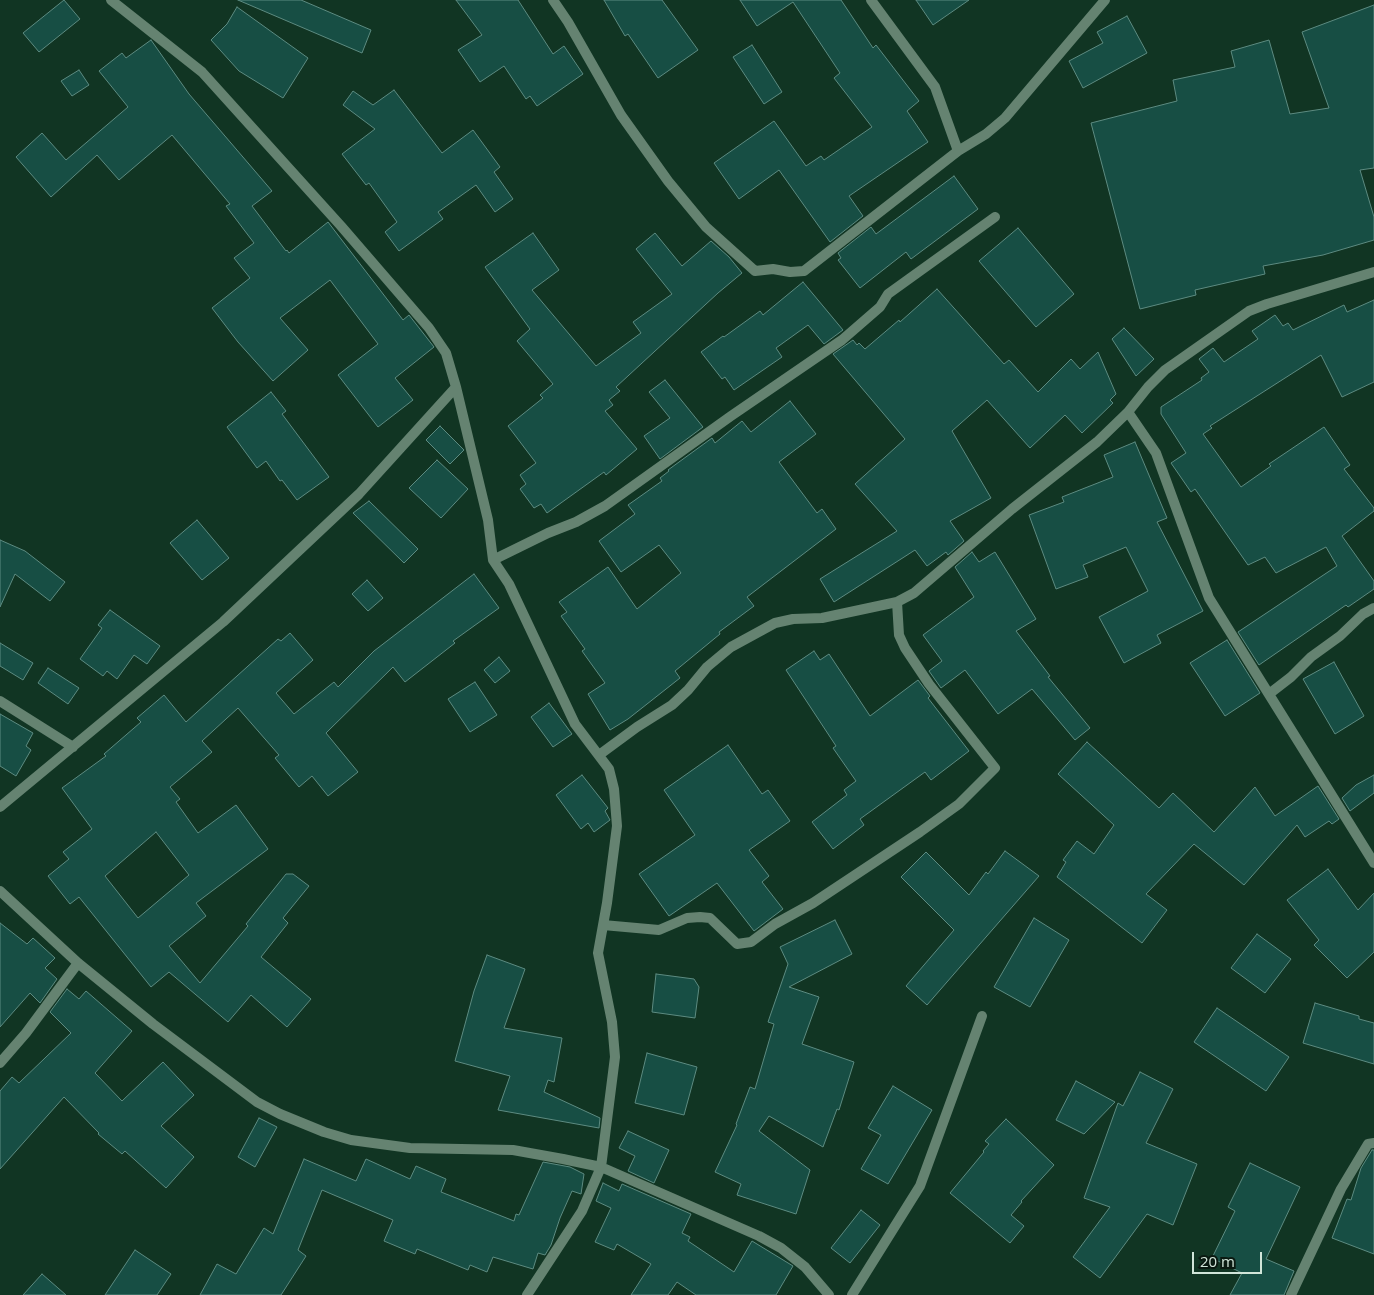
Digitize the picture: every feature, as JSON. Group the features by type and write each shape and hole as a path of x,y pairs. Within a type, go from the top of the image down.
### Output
{"street":[{"path":"111,0 202,72 341,226 429,328 446,353 488,520 493,560 509,584 575,724 609,769 614,789 617,826 598,953 612,1022 615,1057 601,1167 582,1211 527,1295"},
{"path":"553,0 568,22 621,115 668,181 706,227 756,271 773,269 790,272 804,271 958,151 986,134 1005,118 1105,0"},
{"path":"871,0 935,87 958,151"},
{"path":"493,560 548,533 576,522 605,506 730,416 842,340 880,307 888,294 995,217"},
{"path":"600,755 672,705 688,690 707,667 731,647 774,623 793,619 822,618 897,602 914,592 1012,509 1097,442 1128,412 1148,387 1165,370 1250,311 1267,304 1374,272"},
{"path":"0,807 223,622 359,494 456,387"},
{"path":"1128,412 1156,453 1209,598 1374,863"},
{"path":"603,925 659,930 687,918 710,918 737,944 751,942 775,924 820,899 920,832 959,804 995,768 930,684 905,648 899,635 897,602"},
{"path":"1269,694 1291,677 1311,656 1340,636 1362,614 1374,608"},
{"path":"0,701 73,747"},
{"path":"0,891 78,963 154,1024 257,1102 280,1114 324,1132 351,1140 410,1148 513,1150 601,1167 781,1248 805,1267 829,1295"},
{"path":"0,1063 26,1033 78,963"},
{"path":"852,1295 920,1186 982,1016"},
{"path":"1292,1295 1341,1189 1368,1144 1374,1144"}],"building":[{"path":"64,0 80,19 39,52 23,33"},
{"path":"238,0 301,0 371,30 362,53"},
{"path":"456,0 518,0 553,54 564,46 583,74 537,106 530,96 526,99 504,66 480,82 458,50 482,35"},
{"path":"604,0 662,0 698,50 658,78 628,34 625,36"},
{"path":"740,0 841,0 873,48 876,45 919,101 907,111 928,142 849,196 863,216 830,242 779,170 739,199 714,163 774,121 806,166 821,156 824,160 872,127 834,78 840,73 793,2 757,26"},
{"path":"916,0 969,0 933,25"},
{"path":"1374,5 1374,168 1360,170 1374,217 1374,240 1323,255 1263,266 1265,274 1195,290 1196,295 1140,309 1091,123 1177,101 1173,80 1235,67 1231,51 1269,40 1290,114 1329,108 1302,32"},
{"path":"237,7 308,58 283,98 239,71 211,40 227,24"},
{"path":"1127,16 1147,53 1083,88 1069,61 1103,43 1097,32"},
{"path":"151,40 189,94 272,191 252,206 286,251 289,253 328,222 403,320 409,315 434,347 395,378 413,400 378,427 338,375 378,344 330,280 280,318 308,350 273,381 238,342 212,308 250,278 234,258 254,243 226,206 230,204 172,135 119,180 97,155 51,197 16,157 42,133 66,160 128,107 99,71 122,53 126,58"},
{"path":"752,45 782,92 764,104 733,57"},
{"path":"79,70 89,85 72,96 61,81"},
{"path":"394,90 442,153 473,130 500,167 494,172 513,199 495,212 476,185 438,212 443,219 399,251 385,232 397,222 369,183 366,185 342,154 375,129 343,105 353,91 373,105"},
{"path":"954,176 978,209 911,259 906,252 860,288 838,260 841,258 838,253 871,227 876,234"},
{"path":"1018,228 1074,294 1036,327 979,261"},
{"path":"533,233 559,270 532,290 596,366 641,333 633,322 672,294 636,249 655,233 682,266 711,241 729,257 742,273 616,387 620,391 609,400 613,405 605,411 637,449 606,475 604,472 547,513 541,504 534,508 520,489 526,484 520,475 536,463 508,426 543,398 540,395 553,384 517,341 530,329 485,267"},
{"path":"803,282 843,330 824,344 808,325 776,348 782,357 734,390 725,377 722,379 701,352 760,311 763,315"},
{"path":"937,289 1004,364 1009,360 1038,392 1071,359 1080,369 1098,352 1116,394 1110,400 1113,403 1082,433 1065,415 1030,448 987,400 952,431 991,498 950,521 964,541 948,555 946,552 927,566 915,550 834,602 820,579 897,531 855,484 905,439 833,354 853,340 857,345 859,343 865,349 899,320 900,322"},
{"path":"1374,300 1374,382 1342,397 1321,355 1210,426 1212,428 1203,434 1241,487 1271,466 1269,464 1324,427 1350,465 1344,469 1374,508 1374,511 1342,536 1374,581 1374,589 1348,607 1346,605 1259,665 1238,632 1337,566 1326,547 1276,573 1265,557 1248,565 1195,489 1191,492 1171,463 1186,453 1161,414 1161,407 1202,380 1201,378 1209,372 1199,359 1213,348 1224,362 1258,339 1252,331 1275,315 1283,326 1288,323 1293,330 1344,305 1347,312"},
{"path":"1124,328 1154,359 1136,376 1112,339"},
{"path":"665,380 703,427 660,459 644,436 670,418 649,392"},
{"path":"271,392 286,411 282,414 329,477 297,500 266,461 257,468 227,427"},
{"path":"790,401 816,434 779,462 817,513 822,509 836,529 747,597 754,606 719,632 720,634 675,671 680,678 628,719 610,730 588,694 605,683 582,651 585,649 561,616 567,612 559,602 608,567 637,609 681,573 659,545 621,572 599,541 635,514 628,505 662,481 660,478 668,470 712,438 715,443 742,421 751,432"},
{"path":"440,426 464,450 450,464 426,440"},
{"path":"1135,442 1167,518 1157,522 1203,611 1157,635 1161,643 1124,663 1099,617 1148,591 1126,547 1083,565 1088,577 1056,589 1029,515 1064,502 1062,497 1113,477 1104,455"},
{"path":"437,460 468,489 441,518 409,488"},
{"path":"369,501 418,549 404,563 353,513"},
{"path":"197,520 229,558 202,580 170,543"},
{"path":"0,540 25,551 65,582 50,601 15,574 0,607"},
{"path":"972,552 979,562 995,552 1036,619 1016,631 1050,676 1048,677 1090,728 1075,740 1032,689 998,714 965,670 941,688 929,671 942,661 923,635 974,597 955,567"},
{"path":"474,574 499,608 453,641 455,643 405,682 393,667 326,733 358,772 328,796 312,776 299,787 275,758 279,755 238,708 202,741 212,752 170,787 180,799 176,802 198,833 236,805 268,849 196,903 206,916 169,946 200,983 248,926 246,924 286,874 293,874 309,886 283,918 288,923 261,957 311,999 287,1027 251,995 228,1022 169,972 151,987 79,897 70,904 48,876 69,859 63,852 92,829 62,788 106,756 104,754 141,722 137,718 164,695 186,722 278,639 281,641 290,633 313,660 276,693 294,714 334,682 338,687 374,651","holes":["156,832 189,875 138,918 105,876"]},
{"path":"367,580 383,598 368,611 352,594"},
{"path":"110,610 160,646 147,664 134,655 117,679 107,671 103,676 80,659 102,628 98,625"},
{"path":"1227,640 1260,693 1225,716 1190,663"},
{"path":"0,643 33,663 23,680 0,666"},
{"path":"814,651 820,660 829,654 870,716 918,680 930,696 928,698 969,751 931,780 925,772 860,819 864,825 833,849 812,822 847,795 844,790 856,781 833,748 836,746 786,670"},
{"path":"499,657 510,671 495,683 484,670"},
{"path":"1334,662 1364,716 1335,734 1303,679"},
{"path":"48,668 79,688 68,704 38,683"},
{"path":"475,682 497,715 470,732 448,699"},
{"path":"549,703 572,734 553,747 531,717"},
{"path":"0,714 33,733 26,746 31,750 16,776 0,766"},
{"path":"1087,742 1159,808 1173,793 1214,832 1255,787 1275,816 1318,786 1339,819 1332,824 1329,821 1305,837 1297,825 1244,885 1194,844 1146,894 1167,910 1142,943 1057,877 1066,862 1063,860 1077,841 1094,854 1114,825 1058,774"},
{"path":"728,745 762,794 768,790 790,821 749,850 769,876 762,882 783,909 754,931 717,883 669,916 639,874 695,835 664,790"},
{"path":"582,775 608,808 605,811 610,820 594,832 588,823 581,829 556,795"},
{"path":"1374,775 1374,793 1350,811 1342,798 1356,785"},
{"path":"1005,851 1039,876 927,1005 906,986 954,930 901,877 926,852 969,895"},
{"path":"1328,869 1358,910 1374,893 1374,952 1347,978 1314,945 1319,940 1287,900"},
{"path":"1034,918 1069,940 1030,1007 994,987"},
{"path":"835,920 852,954 789,987 819,997 802,1044 854,1062 839,1110 837,1109 823,1147 769,1116 759,1131 810,1170 796,1214 737,1195 741,1184 715,1172 737,1125 750,1087 755,1089 774,1024 768,1022 788,964 780,947"},
{"path":"0,923 27,944 33,938 55,958 45,968 57,979 40,1003 30,993 0,1027"},
{"path":"1257,934 1291,959 1265,993 1231,968"},
{"path":"487,955 525,969 504,1028 562,1038 554,1082 548,1080 544,1092 600,1118 599,1128 498,1110 510,1076 455,1061 474,991"},
{"path":"656,974 694,979 699,987 695,1018 652,1012"},
{"path":"67,989 79,999 86,991 132,1031 95,1073 122,1101 163,1062 194,1095 161,1126 194,1157 166,1188 125,1151 122,1154 98,1134 64,1097 0,1169 0,1091 12,1077 19,1083 71,1033 50,1012"},
{"path":"1315,1003 1359,1016 1359,1019 1374,1023 1374,1064 1303,1043"},
{"path":"1217,1008 1289,1057 1266,1091 1194,1042"},
{"path":"647,1053 697,1067 684,1115 635,1103"},
{"path":"1140,1072 1173,1089 1146,1143 1197,1164 1173,1225 1147,1214 1100,1278 1073,1257 1110,1207 1084,1198 1118,1103 1123,1106"},
{"path":"1076,1081 1115,1102 1084,1134 1056,1120"},
{"path":"893,1086 932,1110 888,1184 861,1169 881,1135 868,1128"},
{"path":"259,1118 277,1127 255,1167 238,1157"},
{"path":"1006,1119 1054,1165 1021,1201 1011,1215 1024,1226 1010,1243 950,1193 984,1152 989,1144 985,1141"},
{"path":"628,1131 669,1150 654,1183 628,1171 635,1156 619,1148"},
{"path":"1372,1150 1374,1150 1374,1254 1332,1238 1347,1199 1351,1200 1361,1168"},
{"path":"304,1159 356,1181 366,1159 410,1179 416,1166 446,1179 441,1192 514,1221 516,1214 519,1215 543,1162 570,1167 584,1174 581,1194 572,1191 551,1245 545,1255 538,1253 533,1269 493,1257 487,1272 470,1265 468,1270 417,1249 415,1254 384,1241 393,1220 322,1190 298,1250 306,1256 281,1295 200,1295 217,1264 236,1274 264,1228 273,1234"},
{"path":"1250,1163 1300,1187 1266,1259 1294,1271 1284,1295 1230,1295 1242,1273 1212,1258 1235,1211 1228,1207"},
{"path":"603,1183 619,1191 622,1184 691,1214 682,1233 690,1237 688,1241 734,1272 752,1241 793,1266 776,1295 696,1295 677,1282 668,1295 631,1295 651,1264 617,1244 614,1250 595,1242 611,1208 596,1201"},
{"path":"861,1210 880,1225 850,1263 831,1248"},
{"path":"135,1250 171,1274 157,1295 105,1295"},
{"path":"42,1274 66,1295 23,1295"}]}
